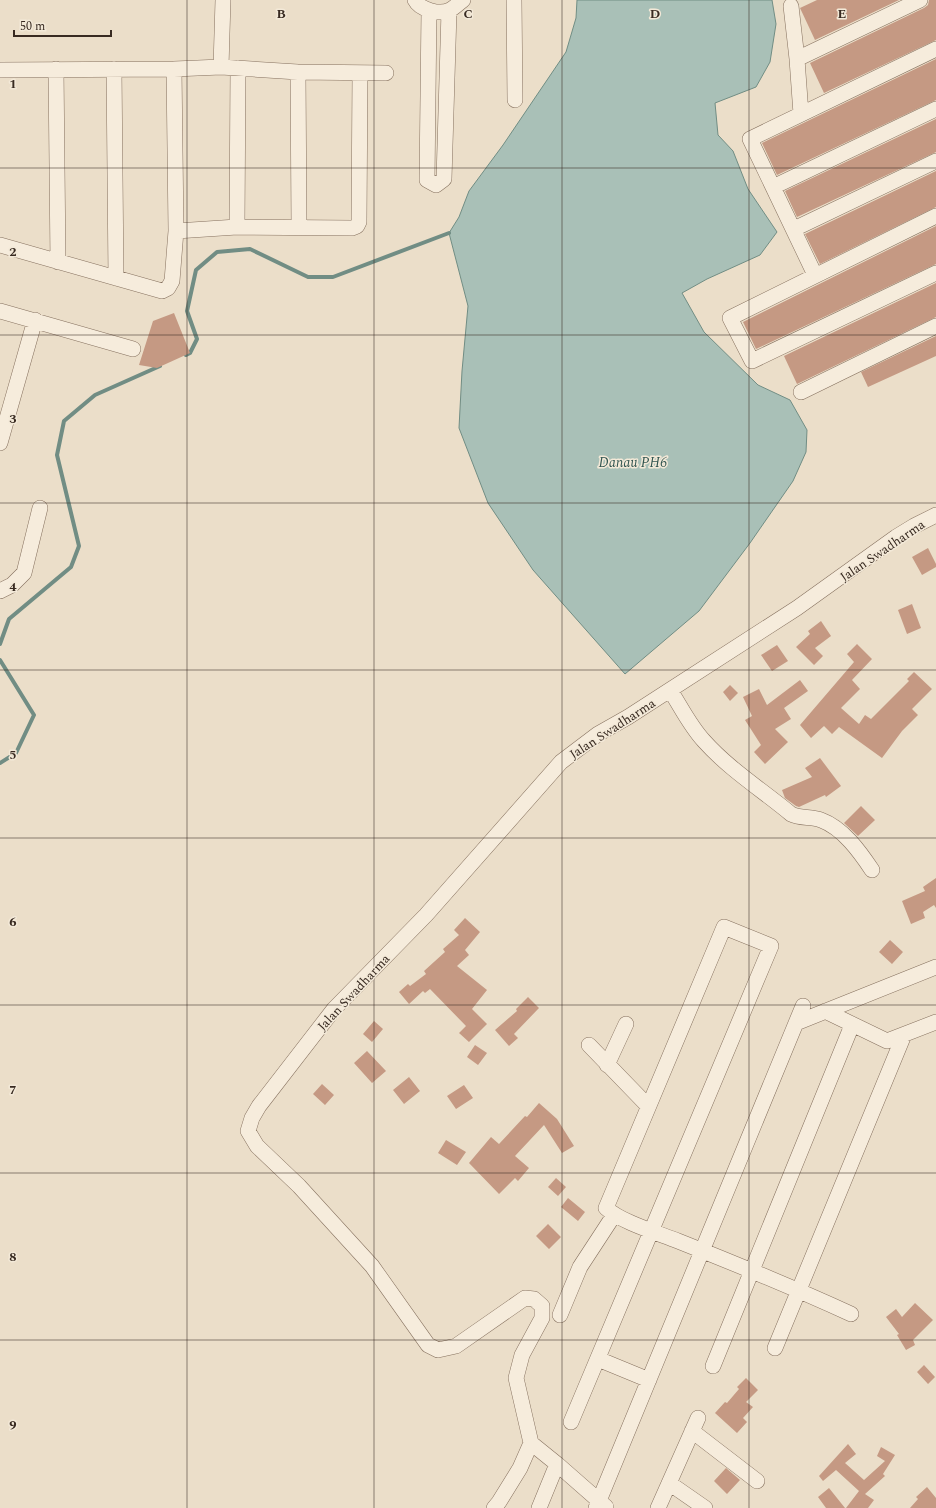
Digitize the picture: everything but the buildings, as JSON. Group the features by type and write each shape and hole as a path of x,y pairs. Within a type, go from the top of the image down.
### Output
{"street":[{"path":"220,67 223,0"},
{"path":"415,0 416,3 429,11 450,11 463,0"},
{"path":"514,0 515,100"},
{"path":"797,59 920,0"},
{"path":"795,2 797,59 802,114"},
{"path":"429,11 427,180 436,185 444,179 450,11"},
{"path":"815,275 750,139 936,49"},
{"path":"0,70 174,69 220,67 298,72 386,74"},
{"path":"237,227 238,68"},
{"path":"56,69 58,262"},
{"path":"114,69 116,278"},
{"path":"0,246 162,291 168,288 172,281 176,231 174,69"},
{"path":"298,72 299,227"},
{"path":"176,231 237,227 352,228 357,226 359,222 360,73"},
{"path":"774,187 936,109"},
{"path":"794,229 936,162"},
{"path":"936,216 730,318 752,361 936,273"},
{"path":"0,311 134,349"},
{"path":"0,444 35,320"},
{"path":"801,392 936,326"},
{"path":"0,590 12,585 24,573 40,508"},
{"name":"Jalan Swadharma","path":"531,1443 516,1378 522,1355 542,1318 542,1306 534,1299 525,1298 456,1346 438,1350 428,1345 372,1266 299,1186 257,1146 248,1131 252,1118 259,1106 334,1009 426,915 561,762 598,734 670,690 797,608 896,537 936,515"},
{"path":"670,690 695,730 730,767 791,814 801,818 822,820 841,833 858,850 872,870"},
{"path":"571,1422 652,1230 770,946 724,927 606,1208 614,1215 652,1230 751,1271 799,1290 851,1314"},
{"path":"796,1023 936,967"},
{"path":"494,1508 520,1468 531,1443 557,1464 600,1506 649,1380 803,1006"},
{"path":"825,1011 887,1041 936,1022"},
{"path":"608,1064 626,1024"},
{"path":"713,1366 852,1024"},
{"path":"775,1348 904,1034"},
{"path":"589,1045 648,1106"},
{"path":"560,1315 580,1267 614,1215"},
{"path":"598,1359 649,1380"},
{"path":"658,1508 695,1425 758,1481"},
{"path":"539,1508 557,1464"},
{"path":"669,1483 705,1508"}],"water":[{"name":"Danau PH6","path":"577,0 772,0 776,24 770,62 756,87 715,103 718,135 733,151 748,189 777,232 760,255 707,279 682,293 704,332 758,385 790,400 807,430 806,452 793,481 750,543 699,611 625,674 533,570 488,503 459,428 462,371 468,306 449,233 459,217 469,191 503,145 566,52 576,18"}],"waterway":[{"path":"186,355 190,353 197,339 187,311 196,270 217,252 250,249 308,277 333,277 449,233"},
{"path":"0,644 9,619 71,567 79,546 57,455 64,421 95,395 160,366"},
{"path":"0,660 34,715 16,753 0,763"}]}
